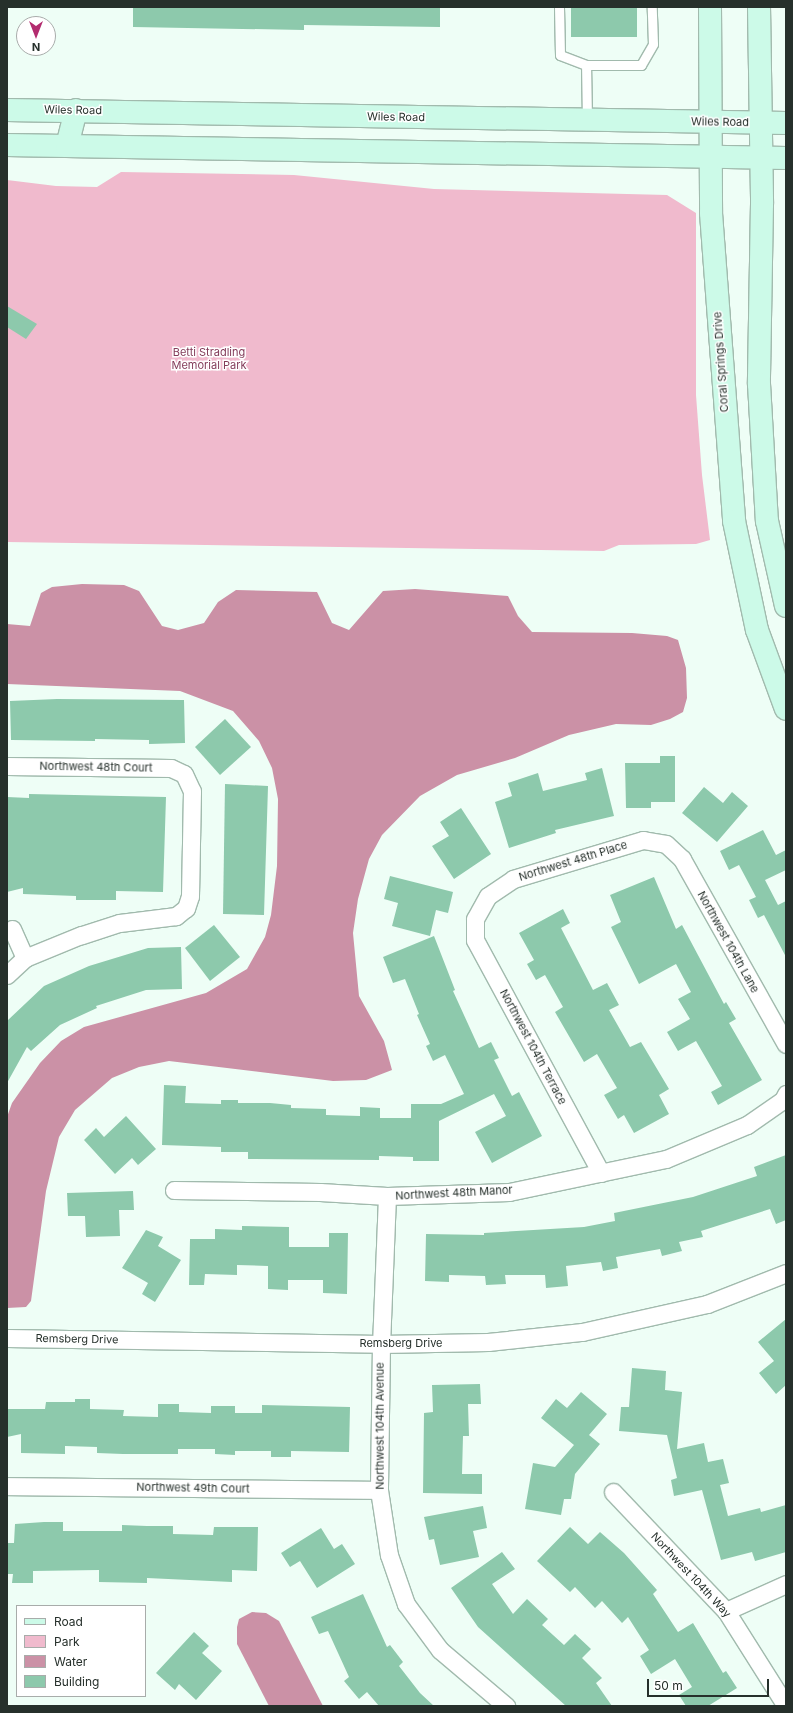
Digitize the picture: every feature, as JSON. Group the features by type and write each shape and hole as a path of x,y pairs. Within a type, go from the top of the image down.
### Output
{"main road":[{"name":"Coral Springs Drive","path":"710,7 711,220 733,514 757,630 786,709"},
{"path":"759,7 759,384 768,521 786,606"},
{"name":"Wiles Road","path":"7,110 76,110 786,124"},
{"path":"67,146 76,110"},
{"path":"96,146 110,111"},
{"path":"7,145 786,158"},
{"path":"748,587 781,581"}],"street":[{"name":"Northwest 48th Court","path":"7,766 171,768 184,774 192,791 190,896 186,908 176,916 119,922 25,958"},
{"name":"Northwest 48th Place","path":"475,919 488,896 513,880 642,840 666,844"},
{"name":"Northwest 104th Lane","path":"666,844 682,859 786,1044"},
{"name":"Northwest 104th Terrace","path":"475,919 475,940 601,1173"},
{"path":"7,975 25,958 12,929"},
{"name":"Northwest 48th Manor","path":"174,1190 320,1192 387,1196 509,1192 666,1158 747,1125 783,1100 786,1094"},
{"name":"Northwest 104th Avenue","path":"387,1196 381,1344 379,1490 389,1555 406,1604 440,1650 506,1706"},
{"name":"Remsberg Drive","path":"7,1338 381,1344 488,1342 582,1332 707,1304 786,1273"},
{"name":"Northwest 49th Court","path":"7,1486 379,1490"},
{"name":"Northwest 104th Way","path":"613,1492 726,1611 786,1706"},
{"path":"726,1611 786,1584"}],"lane":[{"path":"559,7 560,55 586,65 641,65 653,44 652,7"},
{"path":"586,65 587,120"}],"green space":[{"name":"Betti Stradling Memorial Park","path":"121,172 294,175 434,189 667,195 696,213 696,395 702,475 710,540 696,544 619,545 604,551 7,542 7,180 56,186 97,187"}],"water":[{"path":"82,584 124,585 139,591 162,626 178,630 204,623 218,602 236,590 317,592 332,623 349,630 383,591 415,589 508,596 518,616 532,632 632,633 667,636 678,640 686,668 687,698 683,712 670,719 651,725 616,724 569,735 515,758 457,775 420,796 382,835 369,859 358,899 353,933 359,996 384,1041 392,1070 366,1080 333,1081 169,1061 139,1067 112,1078 75,1110 59,1137 46,1191 31,1301 26,1307 7,1308 7,1117 12,1103 40,1063 61,1041 84,1027 206,993 247,969 265,937 271,915 277,866 278,799 272,768 259,741 233,711 180,691 7,684 7,624 30,626 41,593 52,587"},
{"path":"252,1612 266,1613 279,1621 323,1706 269,1706 237,1644 237,1627 239,1619"}],"building":[{"path":"133,7 440,7 440,27 304,25 304,30 133,27"},
{"path":"571,7 637,7 637,37 571,37"},
{"path":"7,306 37,324 26,339 7,327"},
{"path":"57,699 184,700 185,743 149,744 149,740 95,739 95,741 11,740 10,701"},
{"path":"225,719 251,747 220,775 195,747"},
{"path":"660,756 675,756 675,802 651,802 651,808 626,808 625,763 660,763"},
{"path":"602,768 614,816 555,830 556,833 509,848 495,802 512,796 508,783 538,773 543,791 587,780 585,773"},
{"path":"225,784 268,786 264,915 223,914"},
{"path":"704,787 723,803 732,792 748,806 717,842 682,813"},
{"path":"29,794 166,797 163,892 116,891 116,900 76,900 76,896 23,894 23,888 7,892 7,797 29,798"},
{"path":"461,808 491,854 454,879 432,846 449,836 440,822"},
{"path":"763,830 776,855 786,850 786,870 765,880 778,905 786,901 786,957 764,915 758,918 749,900 756,897 739,865 729,870 720,851"},
{"path":"390,876 453,892 448,913 436,910 430,936 392,926 398,903 384,899"},
{"path":"654,877 676,929 682,925 724,1004 726,1002 736,1019 729,1023 762,1080 718,1105 711,1092 722,1086 696,1041 678,1051 667,1032 690,1019 678,999 691,992 676,964 639,984 611,927 621,922 610,895"},
{"path":"563,909 570,923 561,928 593,990 607,983 619,1005 609,1010 630,1047 641,1042 669,1089 659,1095 669,1114 634,1133 624,1115 618,1119 604,1095 617,1088 597,1054 584,1062 555,1012 563,1007 545,975 536,980 527,964 534,960 519,933"},
{"path":"214,925 240,957 210,981 185,948"},
{"path":"434,936 455,990 453,991 479,1048 491,1042 499,1058 494,1060 512,1096 519,1092 542,1136 492,1163 475,1132 506,1116 494,1094 439,1121 439,1161 413,1161 413,1157 379,1156 379,1160 248,1159 248,1152 221,1152 221,1147 162,1145 164,1085 186,1086 185,1103 221,1104 221,1100 238,1100 238,1103 270,1103 291,1105 291,1108 326,1109 326,1115 360,1116 360,1107 380,1108 380,1118 411,1118 411,1104 441,1104 464,1094 445,1055 433,1061 426,1046 430,1044 417,1015 419,1014 405,979 393,983 383,957"},
{"path":"181,947 182,989 146,990 96,1006 97,1008 60,1025 31,1051 27,1047 7,1083 7,1021 44,986 89,966 148,948"},
{"path":"126,1116 156,1149 138,1165 132,1158 115,1174 84,1140 96,1128 104,1137"},
{"path":"786,1155 786,1220 776,1224 770,1209 701,1231 703,1237 679,1242 682,1251 662,1256 660,1249 616,1257 618,1268 603,1271 601,1262 566,1266 568,1286 546,1288 545,1275 505,1275 506,1284 486,1285 485,1276 449,1275 449,1282 425,1281 426,1234 484,1235 484,1233 584,1227 615,1221 614,1213 693,1197 757,1176 754,1167"},
{"path":"133,1191 134,1210 119,1210 120,1236 86,1237 85,1216 68,1216 67,1193"},
{"path":"242,1226 289,1227 289,1247 329,1247 329,1233 348,1233 347,1294 323,1293 323,1280 288,1280 288,1290 268,1289 268,1266 237,1265 237,1275 205,1274 204,1285 189,1285 190,1239 215,1239 215,1229 242,1230"},
{"path":"146,1230 163,1237 158,1246 181,1260 155,1302 142,1294 148,1283 122,1268"},
{"path":"786,1319 786,1385 776,1394 759,1373 774,1361 758,1342"},
{"path":"632,1368 666,1371 665,1390 682,1392 677,1449 704,1443 708,1462 723,1459 729,1483 720,1485 728,1516 760,1508 761,1512 786,1505 786,1552 755,1561 752,1552 721,1560 702,1490 674,1496 671,1480 677,1478 667,1435 619,1431 621,1407 629,1407"},
{"path":"480,1384 481,1404 468,1404 469,1436 463,1436 462,1474 482,1474 482,1494 423,1493 424,1413 433,1412 432,1385"},
{"path":"581,1392 607,1414 589,1435 600,1444 575,1474 571,1499 564,1499 561,1515 525,1509 533,1463 555,1467 574,1445 541,1418 556,1399 567,1408"},
{"path":"75,1399 90,1399 90,1409 124,1410 123,1416 158,1417 158,1404 179,1404 179,1412 211,1413 211,1406 235,1406 235,1413 262,1413 262,1405 350,1407 349,1452 291,1451 291,1457 271,1457 271,1451 235,1451 235,1455 215,1454 215,1449 178,1449 178,1454 123,1454 97,1453 97,1447 65,1446 65,1454 21,1453 21,1434 7,1437 7,1409 45,1409 46,1402 75,1402"},
{"path":"483,1506 487,1528 473,1531 479,1557 440,1565 434,1539 429,1540 424,1517"},
{"path":"63,1522 63,1531 122,1531 122,1525 173,1526 173,1534 213,1535 214,1527 258,1527 257,1571 232,1570 232,1582 147,1578 147,1583 99,1582 99,1570 33,1571 33,1583 12,1583 13,1574 7,1574 7,1543 14,1543 15,1524"},
{"path":"570,1527 588,1544 600,1532 624,1553 657,1590 653,1594 678,1632 693,1623 723,1673 726,1671 737,1688 708,1706 686,1706 679,1695 692,1687 675,1659 651,1674 640,1656 649,1650 628,1617 622,1623 602,1601 595,1608 575,1587 570,1592 537,1561"},
{"path":"321,1528 334,1549 342,1544 355,1564 317,1588 300,1561 290,1567 281,1553"},
{"path":"502,1552 515,1569 492,1584 513,1614 527,1599 548,1619 542,1625 564,1645 575,1634 591,1649 582,1658 602,1678 596,1683 612,1706 566,1706 478,1627 451,1588"},
{"path":"363,1594 387,1647 390,1645 403,1662 399,1666 420,1693 434,1706 379,1706 367,1692 359,1699 344,1681 349,1677 328,1631 319,1634 311,1617"},
{"path":"194,1632 209,1646 202,1653 222,1671 196,1700 179,1684 175,1690 156,1673"}]}
